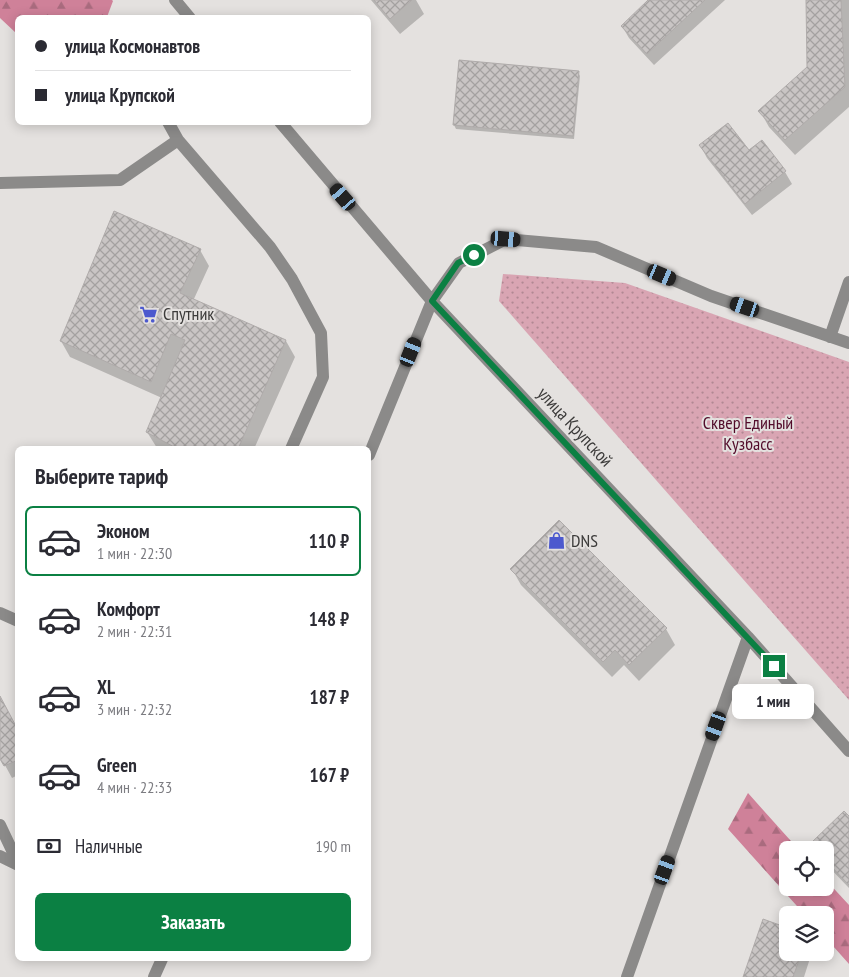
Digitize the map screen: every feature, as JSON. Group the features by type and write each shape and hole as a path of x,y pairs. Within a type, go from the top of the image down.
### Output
{"street":[{"path":"175,0 188,15"},
{"path":"170,125 178,140 270,247 292,279 321,333 323,377 292,446"},
{"name":"улица Крупской","path":"283,125 432,301 748,637 849,751"},
{"path":"0,182 120,180 178,140"},
{"path":"371,450 432,301 458,263 506,239 596,247 711,296 849,343"},
{"path":"830,336 849,282"},
{"path":"0,613 15,620"},
{"path":"627,977 748,637"},
{"path":"0,825 15,858"},
{"path":"0,856 15,863"},
{"path":"154,977 161,961"}],"green space":[{"path":"0,0 113,1 108,15 15,15 15,32 0,18"},
{"name":"Сквер Единый Кузбасс","path":"503,274 625,283 849,362 849,700 499,301"},
{"path":"748,793 791,841 779,841 779,886 728,829"},
{"path":"834,889 849,905 849,964 834,947 834,906 797,906 788,896 834,896"}],"building":[{"path":"374,0 412,0 390,19"},
{"path":"648,0 705,0 647,54 621,26"},
{"path":"806,0 841,0 845,87 785,140 758,111 807,67"},
{"path":"459,60 579,71 573,136 453,125"},
{"path":"728,123 749,150 762,140 786,171 745,204 699,145"},
{"name":"Спутник","path":"114,211 201,249 180,293 286,340 239,446 172,446 146,432 185,340 171,334 151,382 60,341"},
{"path":"559,520 667,628 629,665 615,650 603,662 510,569"},
{"path":"0,696 15,724 15,761 4,766 0,759"},
{"path":"844,811 849,816 849,885 834,869 834,841 813,841"},
{"path":"763,919 779,925 779,961 799,961 793,977 743,977"}],"place":[{"name":"Спутник","path":"149,314"},
{"name":"DNS","path":"557,541"}],"route":[{"path":"474,255 458,263 432,301 774,666"}]}
